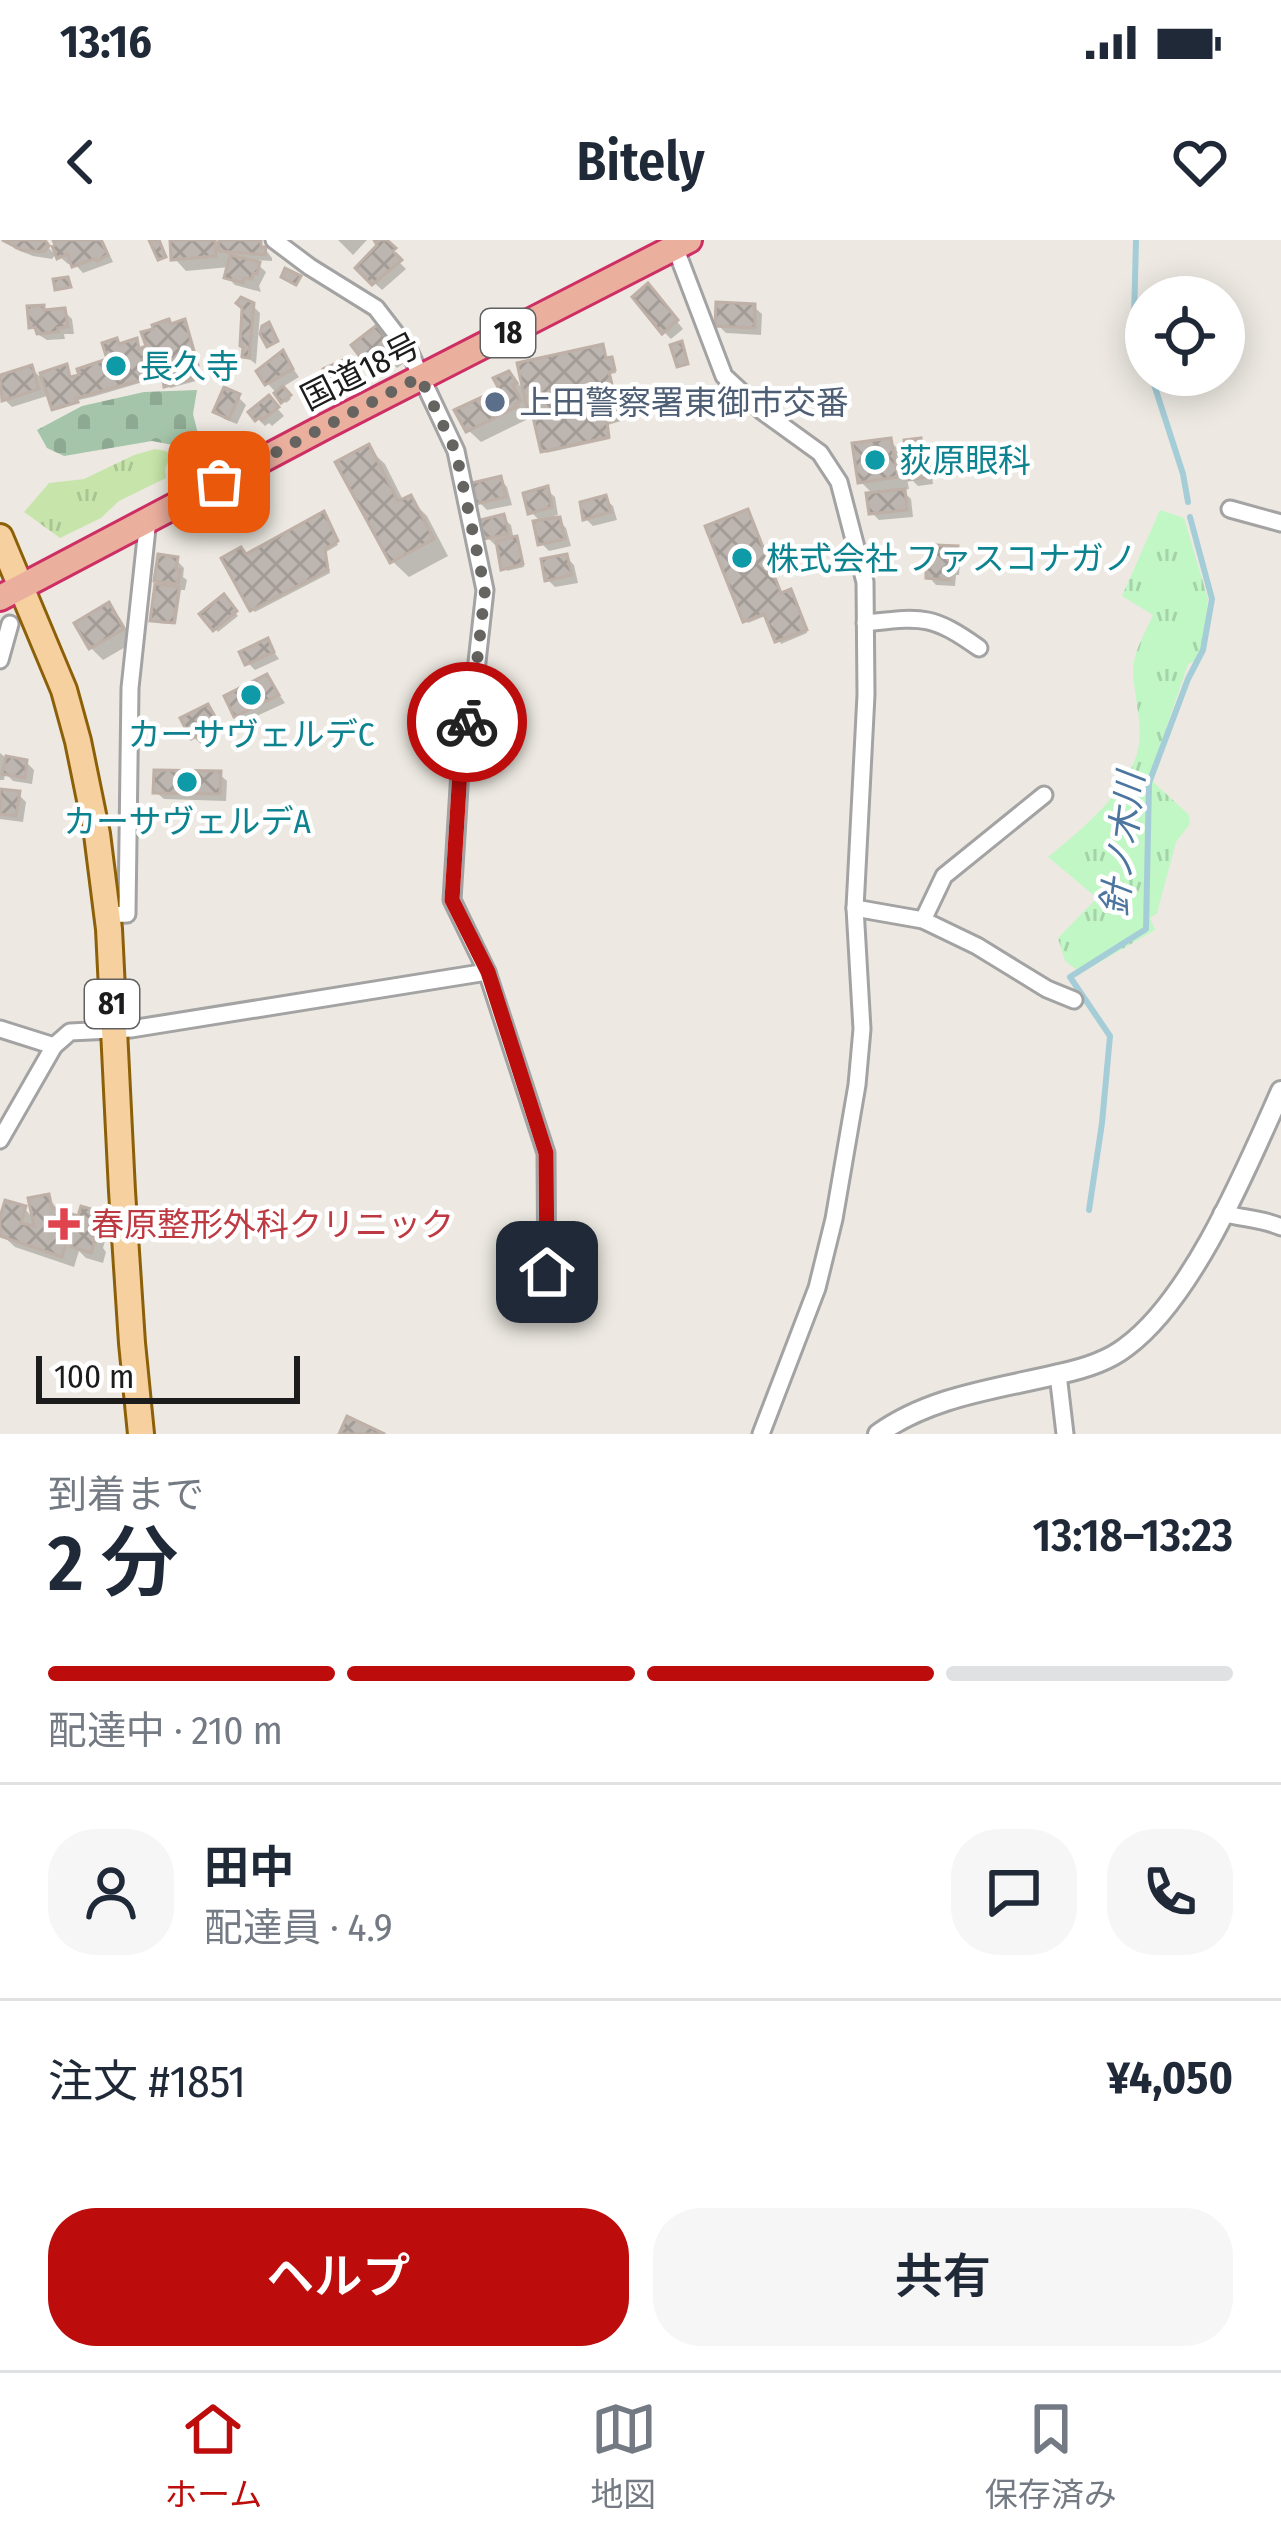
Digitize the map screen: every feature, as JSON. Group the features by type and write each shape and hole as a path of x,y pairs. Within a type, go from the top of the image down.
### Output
{"highway":[{"name":"国道18号","path":"11,592 682,244"}],"main road":[{"name":"81","path":"0,537 11,592 56,667 73,719 97,834 110,929 112,1028 141,1434"}],"street":[{"path":"274,240 376,308 409,351 456,452 485,590 461,755 452,900 488,972 546,1153 547,1311"},
{"path":"682,244 724,376 820,453 839,482 865,582 866,695 855,908 862,1029 857,1085 817,1288 760,1434"},
{"path":"1230,509 1281,523"},
{"path":"106,915 127,914 130,688 148,519"},
{"path":"865,623 918,617 950,627 979,648"},
{"path":"0,660 10,624"},
{"path":"923,920 944,876 1044,795"},
{"path":"97,834 128,830"},
{"path":"855,908 923,920 1073,1000"},
{"path":"0,1140 54,1046 70,1033 130,1029 488,972"},
{"path":"0,1029 54,1046"},
{"path":"878,1434 904,1416 976,1392 1095,1365 1150,1328 1187,1277 1281,1090"},
{"path":"1222,1213 1261,1218 1281,1227"},
{"path":"1058,1375 1065,1434"}],"green space":[{"path":"197,390 193,414 200,442 152,441 64,456 47,448 37,430 82,406 144,392"},
{"path":"155,449 171,455 166,478 60,538 24,512 49,483 84,479"},
{"path":"1160,510 1184,518 1208,599 1202,658 1188,664 1149,778 1189,815 1190,824 1176,842 1157,913 1150,918 1155,930 1081,973 1065,961 1058,938 1097,898 1048,857 1104,806 1135,759 1140,734 1133,668 1153,615 1122,596"}],"building":[{"path":"2,240 45,240 49,246 44,252 22,250"},
{"path":"53,240 101,240 108,255 72,267 67,254 57,259"},
{"path":"149,240 159,240 166,257 158,260"},
{"path":"170,240 215,240 216,256 171,260"},
{"path":"219,240 261,240 265,255 218,251"},
{"path":"374,240 387,240 402,260 372,285 355,268 377,245"},
{"path":"230,255 260,262 257,274 244,278 243,283 224,278"},
{"path":"285,268 301,276 296,285 281,277"},
{"path":"68,277 71,287 55,290 53,279"},
{"path":"648,283 678,320 662,334 632,297"},
{"path":"241,297 254,303 249,358 242,357 240,346 242,308 236,303"},
{"path":"716,302 755,304 755,328 715,326"},
{"path":"44,305 44,310 65,308 68,327 37,334 35,327 29,328 27,306"},
{"name":"長久寺","path":"169,319 171,324 185,319 198,365 192,367 195,378 164,387 162,375 153,378 147,358 143,359 149,378 76,398 78,402 52,410 40,373 67,364 70,377 79,375 77,369 107,359 102,343 137,338 139,349 146,346 141,332"},
{"path":"269,322 278,341 267,347 260,334"},
{"path":"377,325 398,354 387,362 377,348 361,358 351,345"},
{"path":"682,341 688,364 677,367 670,345"},
{"path":"603,344 615,370 609,372 620,419 607,422 609,437 541,452 517,363"},
{"path":"283,350 293,369 265,385 256,371"},
{"path":"350,357 359,378 321,395 315,383 323,369"},
{"path":"32,365 39,389 2,401 0,375"},
{"name":"上田警察署東御市交番","path":"509,371 517,383 513,385 521,401 518,406 466,432 454,410 499,389 493,378"},
{"path":"283,386 291,395 281,403 274,393"},
{"path":"224,387 240,394 229,419 213,412"},
{"path":"269,395 279,407 255,421 248,412"},
{"name":"荻原眼科","path":"891,438 898,477 858,483 852,443"},
{"path":"921,438 927,477 908,480 899,458 906,456 904,440"},
{"path":"369,444 398,501 411,495 434,539 390,563 335,462"},
{"path":"501,476 506,497 476,504 471,483"},
{"path":"548,486 552,507 528,514 523,493"},
{"path":"905,489 907,510 869,514 866,493"},
{"path":"606,495 611,512 583,520 580,502"},
{"name":"株式会社 ファスコナガノ","path":"748,509 781,593 791,589 807,630 775,642 764,614 743,622 705,526"},
{"path":"324,511 338,541 325,549 328,570 250,611 221,558 241,547 246,554"},
{"path":"504,514 509,534 484,539 480,520"},
{"path":"560,517 565,539 538,545 533,521"},
{"path":"517,536 523,564 501,570 496,541"},
{"path":"935,545 958,546 949,580 926,578"},
{"path":"158,554 178,557 178,584 154,581"},
{"path":"567,554 572,575 545,581 541,559"},
{"path":"155,584 179,587 174,623 150,621"},
{"path":"224,594 237,611 213,631 199,614"},
{"path":"109,602 124,629 89,649 74,623"},
{"path":"268,638 274,652 245,665 239,652"},
{"name":"カーサヴェルデC","path":"267,674 279,695 234,717 224,696"},
{"path":"208,704 219,724 191,739 180,718"},
{"path":"6,756 27,760 25,778 2,774"},
{"name":"カーサヴェルデA","path":"154,770 221,771 220,794 153,793"},
{"path":"0,789 20,791 16,816 0,814"},
{"name":"春原整形外科クリニック","path":"49,1194 52,1208 78,1216 81,1206 98,1211 91,1253 71,1247 67,1240 62,1257 0,1236 5,1200 26,1206 21,1223 34,1226 28,1198"},
{"path":"347,1416 385,1434 339,1434"}],"waterway":[{"name":"針ノ木川","path":"1135,276 1136,240"},
{"name":"針ノ木川","path":"1158,396 1188,502"},
{"name":"針ノ木川","path":"1089,1210 1110,1036 1070,977 1146,929 1149,783 1203,650 1212,599 1190,517"}],"way so far":[{"path":"219,482 420,377 456,452 485,590 467,722"}],"place":[{"name":"長久寺","path":"116,366"},
{"name":"上田警察署東御市交番","path":"495,402"},
{"name":"荻原眼科","path":"875,460"},
{"name":"株式会社 ファスコナガノ","path":"742,558"},
{"name":"カーサヴェルデC","path":"251,695"},
{"name":"カーサヴェルデA","path":"187,782"},
{"name":"春原整形外科クリニック","path":"64,1224"}],"route":[{"path":"467,722 452,900 488,972 546,1153 547,1272"}]}
